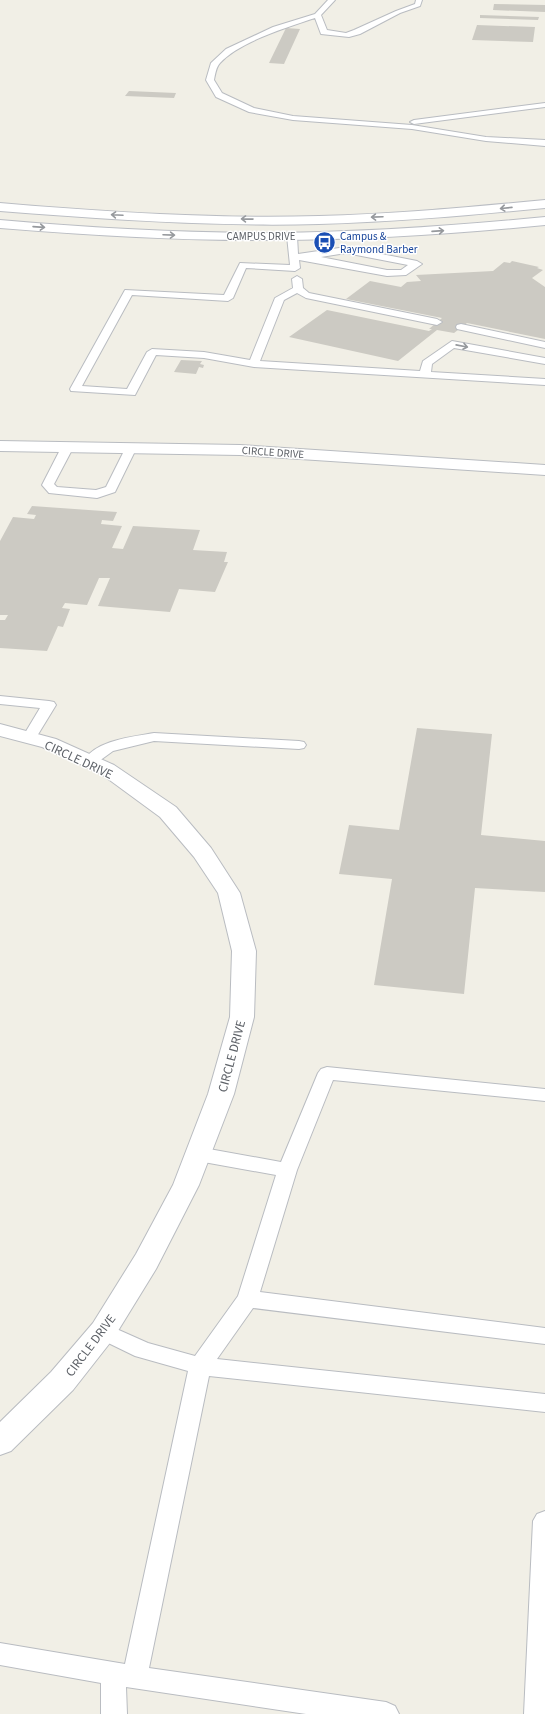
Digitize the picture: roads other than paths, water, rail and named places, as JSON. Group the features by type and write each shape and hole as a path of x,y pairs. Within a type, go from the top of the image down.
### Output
{"main road":[{"name":"CAMPUS DRIVE","path":"0,207 147,217 275,220 408,216 545,204"},
{"name":"CAMPUS DRIVE","path":"0,224 152,234 292,236 414,233 545,221"},
{"name":"CIRCLE DRIVE","path":"0,446 240,450 545,470"},
{"name":"CIRCLE DRIVE","path":"0,730 49,743 107,769 168,812 203,853 228,893 244,951 242,1017 221,1094 186,1185 146,1261 103,1331 62,1381 0,1442"}],"lane":[{"path":"332,0 317,15 276,29 229,50 215,62 210,80 219,95 252,110 293,118 388,126 486,139 545,144"},
{"path":"317,15 324,32 346,35 357,32 398,12 418,5 419,0"},
{"path":"388,126 545,105"},
{"path":"292,236 298,260 298,289 306,296 437,322"},
{"path":"298,260 387,273 403,273 417,264 346,250 298,260 243,265 228,298 129,292 75,390 131,393 152,352 204,355 254,364 545,382"},
{"path":"254,364 280,298 298,289"},
{"path":"462,327 545,345"},
{"path":"425,375 427,363 452,344 545,361"},
{"path":"68,446 48,485 53,490 97,494 111,489 131,447"},
{"path":"0,700 49,705 29,738"},
{"path":"90,761 108,748 131,741 154,737 299,745"},
{"path":"114,1714 200,1366 248,1300 287,1170 327,1073 545,1094"},
{"path":"198,1154 287,1170"},
{"path":"248,1300 545,1336"},
{"path":"103,1331 143,1350 200,1366 545,1403"},
{"path":"537,1714 545,1521"},
{"path":"0,1654 124,1675 386,1714"}],"place":[{"name":"Campus & Raymond Barber","path":"325,242"}]}
